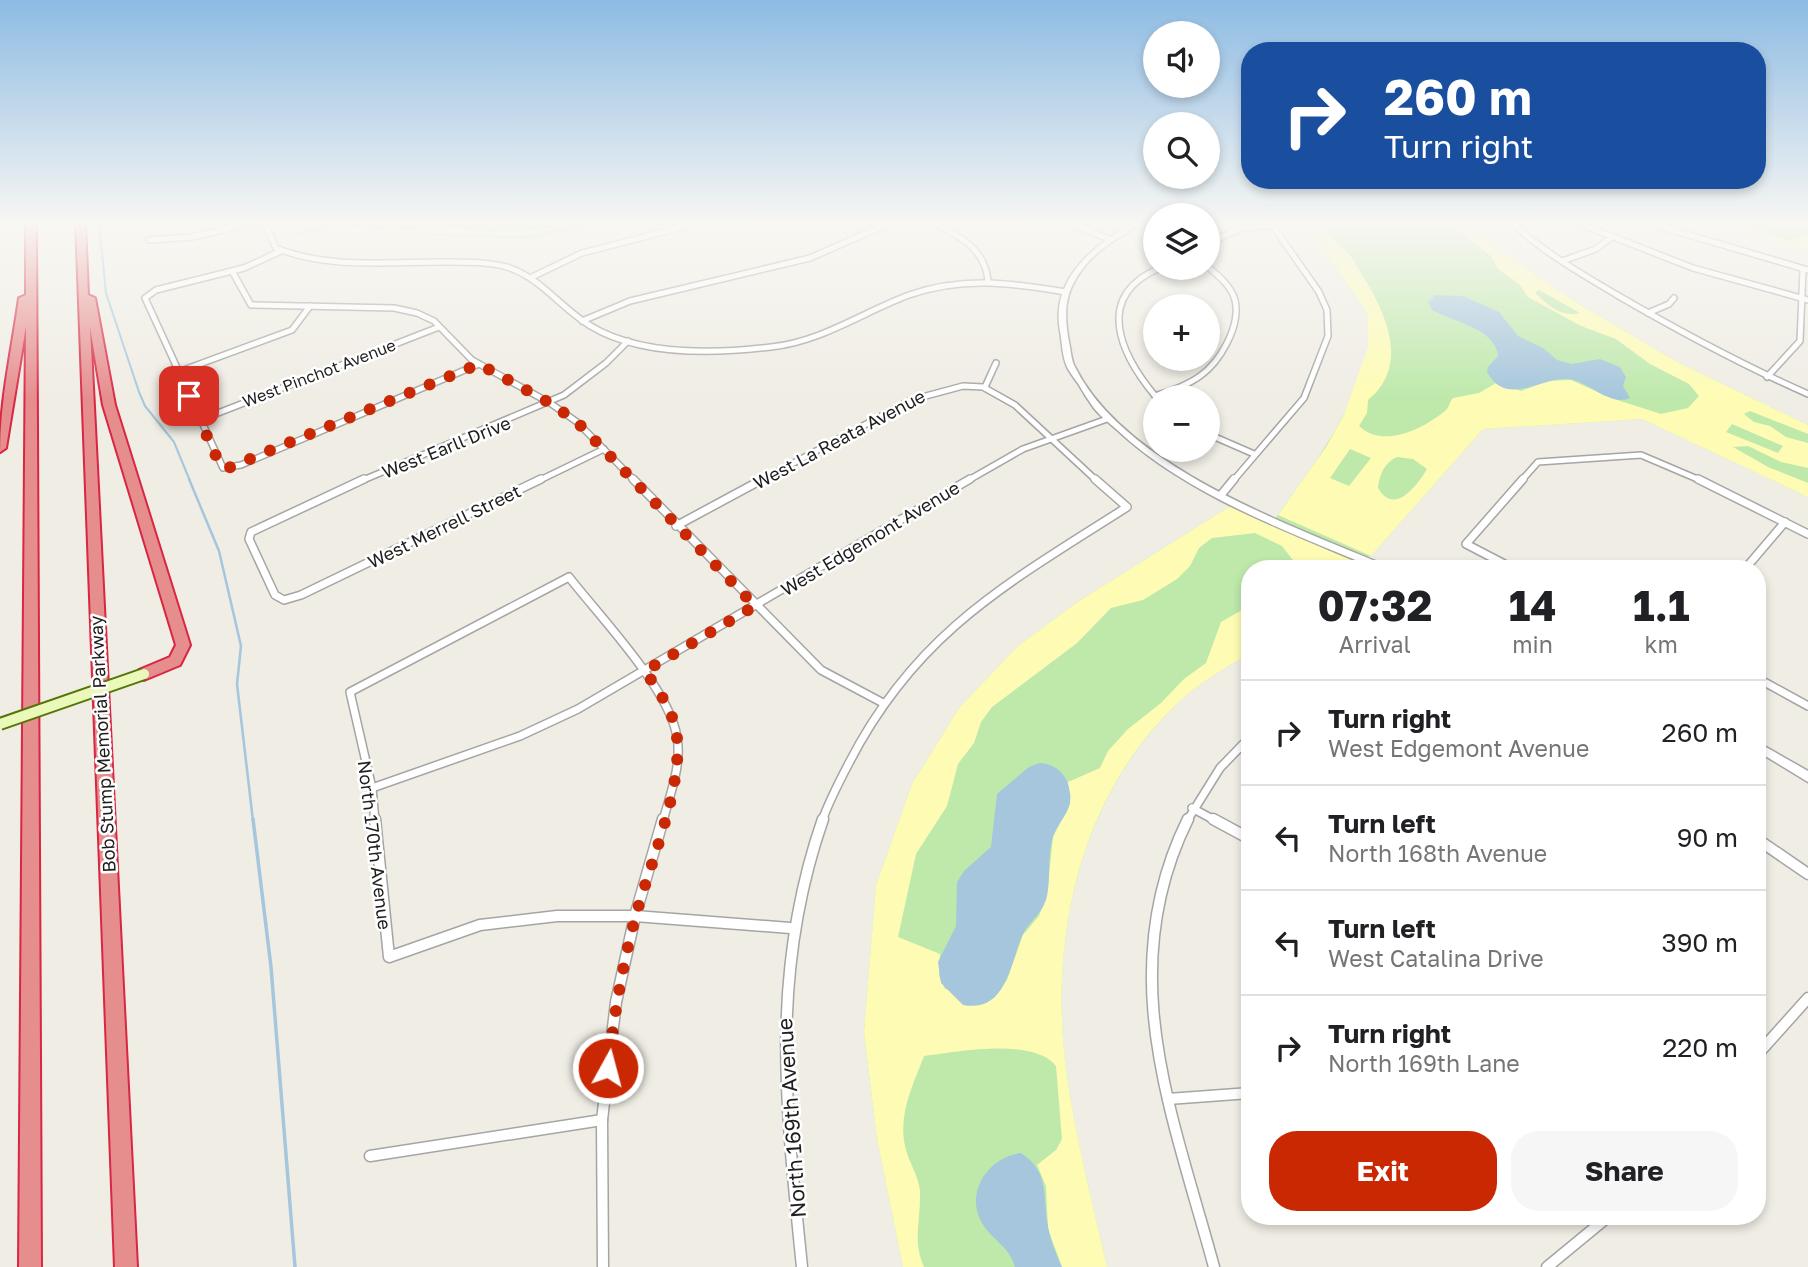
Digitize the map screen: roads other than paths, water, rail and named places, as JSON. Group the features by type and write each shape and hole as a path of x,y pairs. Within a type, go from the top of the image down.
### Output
{"highway":[{"path":"0,448 17,358 24,281"},
{"path":"30,1267 31,281"},
{"name":"Bob Stump Memorial Parkway","path":"83,281 88,452 126,1267"},
{"path":"85,281 109,405 183,645 175,661 144,674"}],"main road":[{"path":"0,724 144,674"}],"street":[{"path":"196,281 147,295 145,299 220,465 228,468 479,364"},
{"path":"238,281 251,305 403,309 424,315 466,356 550,403 577,422 676,526 821,670 883,703"},
{"path":"536,281 582,321 604,333 628,341 715,348 781,347 822,336 923,290 960,282 984,281"},
{"path":"582,321 630,301 713,281"},
{"path":"989,281 1066,292"},
{"path":"1072,281 1066,292 1061,312 1063,346 1079,382 1107,419 1153,457 1221,495 1366,560"},
{"path":"1137,281 1129,286 1122,301 1119,321 1127,355 1148,385"},
{"path":"1185,385 1204,373 1217,358 1234,324 1237,309 1232,293 1221,281"},
{"path":"1221,495 1304,398 1328,336 1324,301 1310,281"},
{"path":"1595,281 1648,313 1767,377 1808,394"},
{"path":"1739,281 1808,300"},
{"path":"1767,377 1791,354 1800,341 1800,298 1803,281"},
{"path":"1648,313 1669,304 1674,298"},
{"path":"178,372 292,330 310,306"},
{"name":"West Pinchot Avenue","path":"200,420 439,327"},
{"name":"West Earll Drive","path":"284,600 275,595 249,539 251,532 433,449 526,416 596,374 628,341"},
{"path":"996,363 985,387 1018,405 1051,439"},
{"name":"West La Reata Avenue","path":"676,526 911,400 938,388 963,385 985,387"},
{"name":"West Edgemont Avenue","path":"372,788 520,736 578,709 999,462 1051,439 1107,419"},
{"name":"North 169th Avenue","path":"802,1267 786,1094 784,1010 790,928 824,810 883,703 924,653 961,620 1013,581 1128,508 1064,454 1051,439"},
{"path":"1220,439 1254,454"},
{"name":"West Merrell Street","path":"284,600 301,595 604,449"},
{"path":"1493,560 1466,544 1538,462 1641,455 1808,534"},
{"path":"1753,560 1785,522"},
{"name":"North 170th Avenue","path":"635,917 570,915 476,925 389,957 372,788 350,692 569,577 645,671"},
{"path":"603,1267 602,1119 616,1002 635,917 677,771 677,736 663,697 645,671"},
{"path":"1766,683 1808,706"},
{"path":"1214,1267 1168,1098 1153,1030 1152,953 1166,869 1192,808 1222,765 1241,746"},
{"path":"1766,751 1808,777"},
{"path":"1192,808 1241,834"},
{"path":"1766,845 1808,874"},
{"path":"635,917 790,928"},
{"path":"1766,1045 1808,998"},
{"path":"1168,1098 1241,1094"},
{"path":"370,1156 602,1119"},
{"path":"1547,1267 1599,1225"}],"water":[{"path":"1435,295 1463,296 1499,312 1518,336 1543,348 1557,360 1572,364 1600,359 1620,367 1626,377 1623,386 1630,398 1614,399 1568,379 1514,390 1504,388 1495,383 1487,372 1498,356 1490,339 1471,327 1432,310 1428,302"},
{"path":"1039,763 1061,772 1069,787 1070,799 1051,844 1045,902 1022,936 1004,984 997,994 989,1002 963,1005 941,983 938,962 956,926 957,882 964,871 991,847 997,794 1029,767"},
{"path":"1021,1153 1036,1167 1043,1182 1049,1232 1062,1267 1015,1267 1009,1254 982,1223 977,1212 978,1188 983,1178 999,1161"}],"waterway":[{"path":"105,281 106,293 139,392 145,406 174,442 190,481"},
{"path":"189,479 219,551 241,646 237,684 253,821"},
{"path":"253,819 271,967 295,1267"}]}
